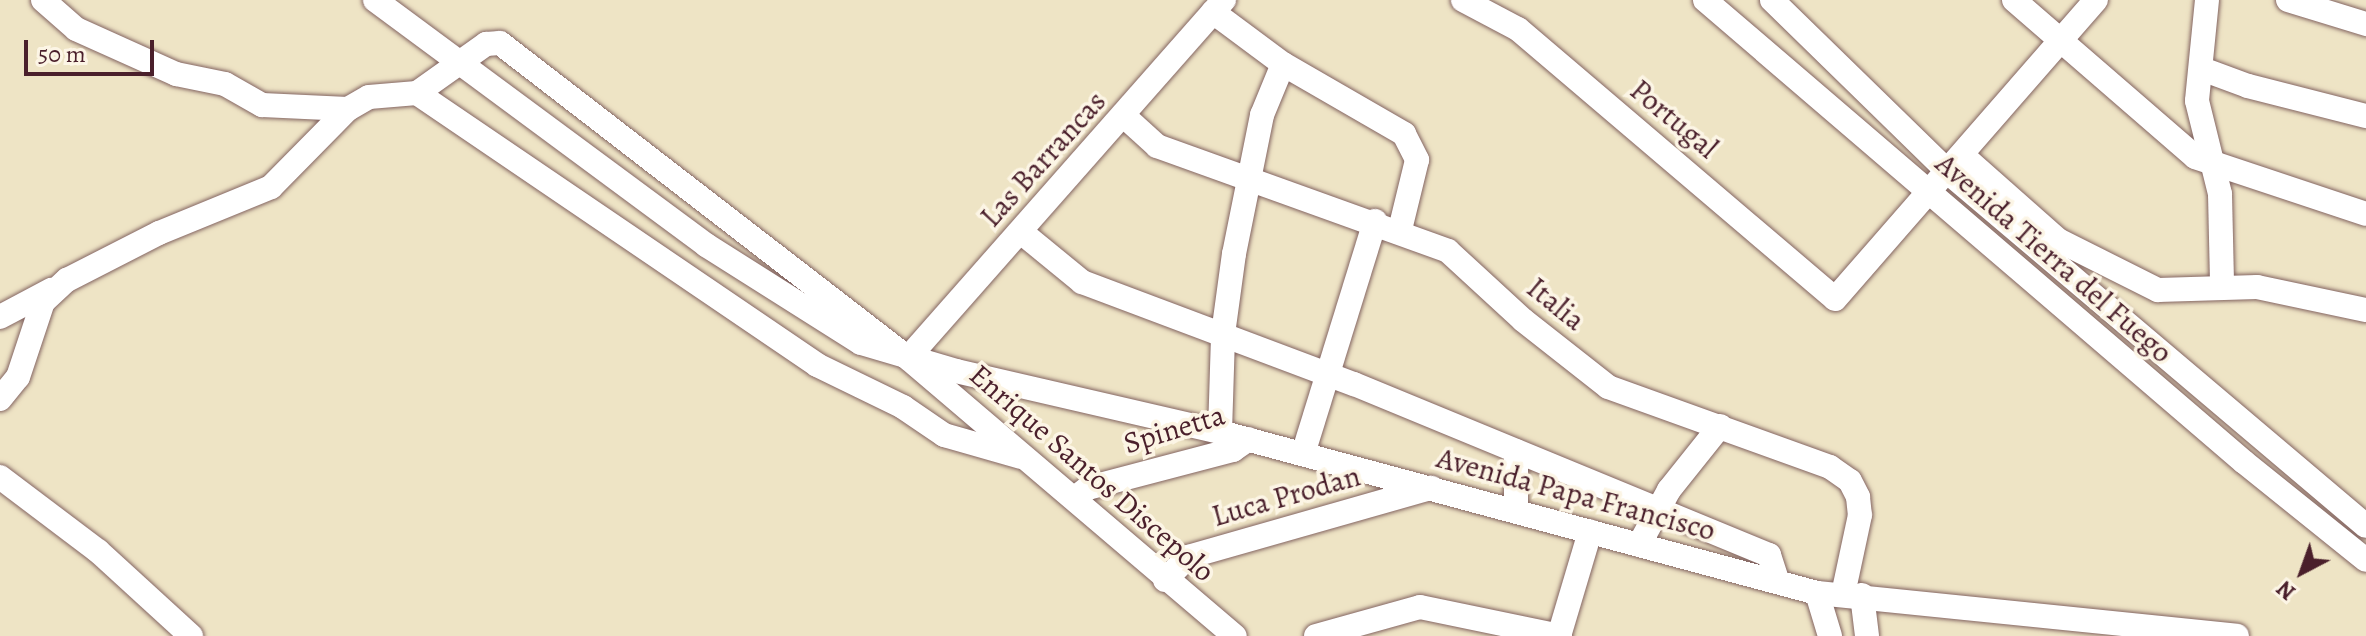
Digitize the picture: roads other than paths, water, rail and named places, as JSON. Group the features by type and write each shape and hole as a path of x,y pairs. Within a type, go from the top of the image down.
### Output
{"street":[{"path":"43,0 76,29 176,74 225,84 262,105 348,109"},
{"path":"375,0 439,49"},
{"path":"399,0 439,49"},
{"name":"Portugal","path":"1463,0 1518,29 1835,299 1930,194"},
{"name":"Avenida Tierra del Fuego","path":"1705,0 1930,194 2366,560"},
{"name":"Avenida Tierra del Fuego","path":"1772,0 2366,526"},
{"path":"2014,0 2172,141 2210,164 2366,214"},
{"path":"1930,194 2096,0"},
{"path":"2207,0 2200,39 2202,69 2197,101 2210,164 2220,194 2222,285"},
{"path":"2288,0 2366,24"},
{"path":"1218,6 1283,64 1404,134 1413,145 1417,160 1400,230"},
{"name":"Las Barrancas","path":"908,358 1125,117 1218,6"},
{"name":"Enrique Santos Discepolo","path":"417,93 486,44 512,48 908,358 1075,498 1165,580 1235,636"},
{"name":"Avenida Papa Francisco","path":"439,49 706,245 821,322 861,343 908,358 1249,439 1817,593 2155,631 2237,636"},
{"path":"1220,432 1223,334 1262,115 1283,64"},
{"path":"2202,69 2248,86 2366,116"},
{"path":"0,317 159,233 271,187 348,109 369,97 417,93 817,365 903,407 944,435 1026,457"},
{"name":"Italia","path":"1125,117 1157,146 1400,230 1448,251 1523,320 1608,387 1830,467 1850,481 1860,515 1853,595"},
{"path":"1956,164 2075,251 2158,290 2222,285 2257,287 2366,310"},
{"path":"1303,454 1375,221"},
{"path":"1021,232 1069,275 1328,374 1769,555 1778,582"},
{"path":"0,399 18,377 43,302 63,283"},
{"path":"1639,545 1657,510 1720,426"},
{"name":"Spinetta","path":"1075,498 1088,488 1233,450 1249,439"},
{"path":"1516,451 1516,511"},
{"path":"0,477 98,551 191,636"},
{"name":"Luca Prodan","path":"1165,580 1188,557 1433,488"},
{"path":"1316,636 1420,607 1559,636 1590,532"},
{"path":"1817,593 1830,636"},
{"path":"1853,595 1867,636"}]}
